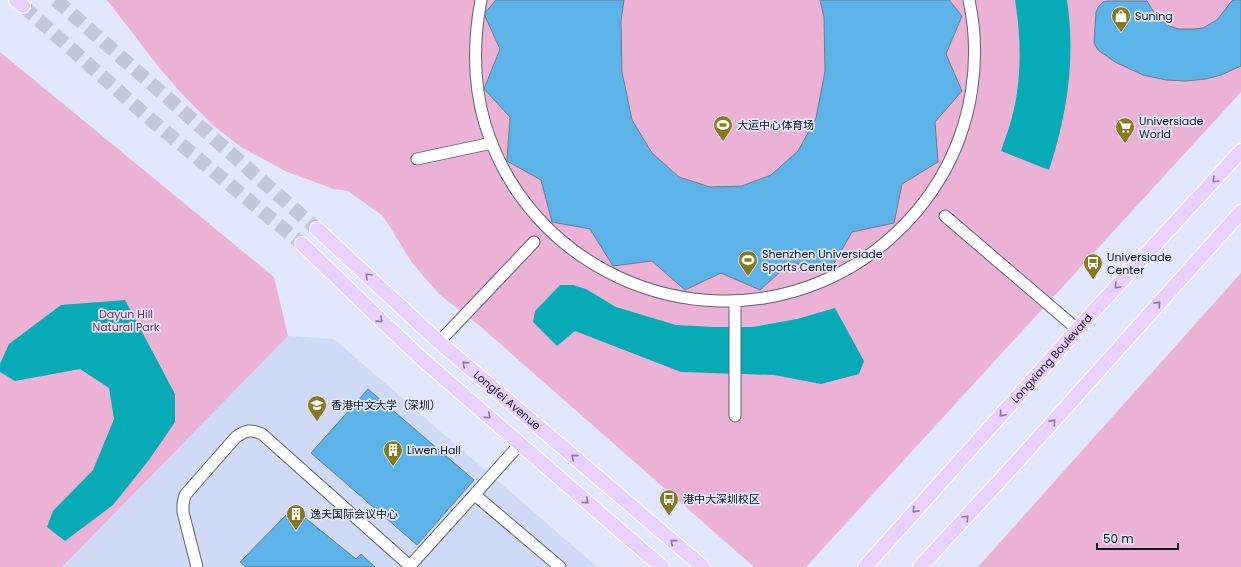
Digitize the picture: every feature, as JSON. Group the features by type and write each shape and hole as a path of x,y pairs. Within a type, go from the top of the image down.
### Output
{"main road":[{"name":"Longxiang Boulevard","path":"865,567 1077,330 1241,151"},
{"path":"920,567 1015,464 1241,212"},
{"name":"Longfei Avenue","path":"317,229 439,342 703,567"},
{"path":"302,244 417,354 662,567"}],"street":[{"path":"480,0 475,41 476,69 480,104 492,143 510,180 530,208 548,228 579,255 615,276 653,291 673,296 694,299 735,301 755,300 794,292 838,274 867,257 883,245 898,232 925,202 950,162 968,111 972,91 975,50 974,30 969,0"},
{"path":"417,159 492,143"},
{"path":"945,216 1077,330"},
{"path":"439,342 534,242"},
{"path":"735,301 735,416"},
{"path":"197,567 183,512 185,495 236,437 245,431 254,430 262,434 409,566 520,444"},
{"path":"475,495 560,567"}],"shaded area":[{"name":"香港中文大学（深圳）","path":"288,336 334,339 597,567 62,567"}],"green space":[{"name":"Shenzhen Universiade Sports Center","path":"107,0 1241,0 1241,92 806,567 754,567 480,326 439,294 413,264 383,216 348,191 334,189 287,172 241,147 214,126 181,93 158,66"},
{"name":"Dayun Hill Natural Park","path":"0,52 274,277 288,336 62,567 0,567"},
{"path":"1241,273 1241,567 978,567"}],"water":[{"path":"1015,0 1067,0 1071,43 1068,86 1061,128 1049,170 1001,151 1012,118 1018,85 1020,56"},
{"path":"560,285 573,285 586,289 616,307 676,325 753,327 797,319 835,308 864,361 859,374 821,384 774,375 681,372 575,331 557,346 533,322 535,311"},
{"path":"125,300 175,394 175,422 149,460 113,505 65,541 47,527 53,511 93,470 114,419 109,388 80,369 15,381 0,372 0,364 9,344 61,305"}],"building":[{"name":"大运中心体育场","path":"496,0 624,0 621,21 622,72 632,120 652,153 679,177 710,187 742,186 771,175 798,151 816,118 825,71 824,17 820,0 949,0 962,16 946,54 962,91 935,122 938,162 902,184 894,223 852,232 832,267 790,263 760,290 721,273 685,290 652,261 613,266 590,229 552,222 541,180 507,161 510,117 484,89 500,49 484,14"},
{"path":"1233,0 1241,0 1241,66 1221,75 1206,79 1186,81 1166,80 1143,75 1115,62 1098,50 1094,43 1096,12 1103,2 1147,1 1157,17 1169,26 1179,29 1194,29 1203,28 1217,20"},
{"name":"Liwen Hall","path":"368,389 474,480 417,545 311,453"},
{"name":"逸夫国际会议中心","path":"293,508 356,559 361,554 375,567 246,567 240,562"}],"tunnel":[{"path":"56,0 317,229"},
{"path":"23,6 149,118 302,244"}],"place":[{"name":"Suning","path":"1121,33"},
{"name":"大运中心体育场","path":"723,142"},
{"name":"Universiade World","path":"1125,144"},
{"name":"Shenzhen Universiade Sports Center","path":"748,277"},
{"name":"Universiade Center","path":"1093,280"},
{"name":"香港中文大学（深圳）","path":"317,422"},
{"name":"Liwen Hall","path":"393,467"},
{"name":"港中大深圳校区","path":"669,516"},
{"name":"逸夫国际会议中心","path":"296,531"}]}
